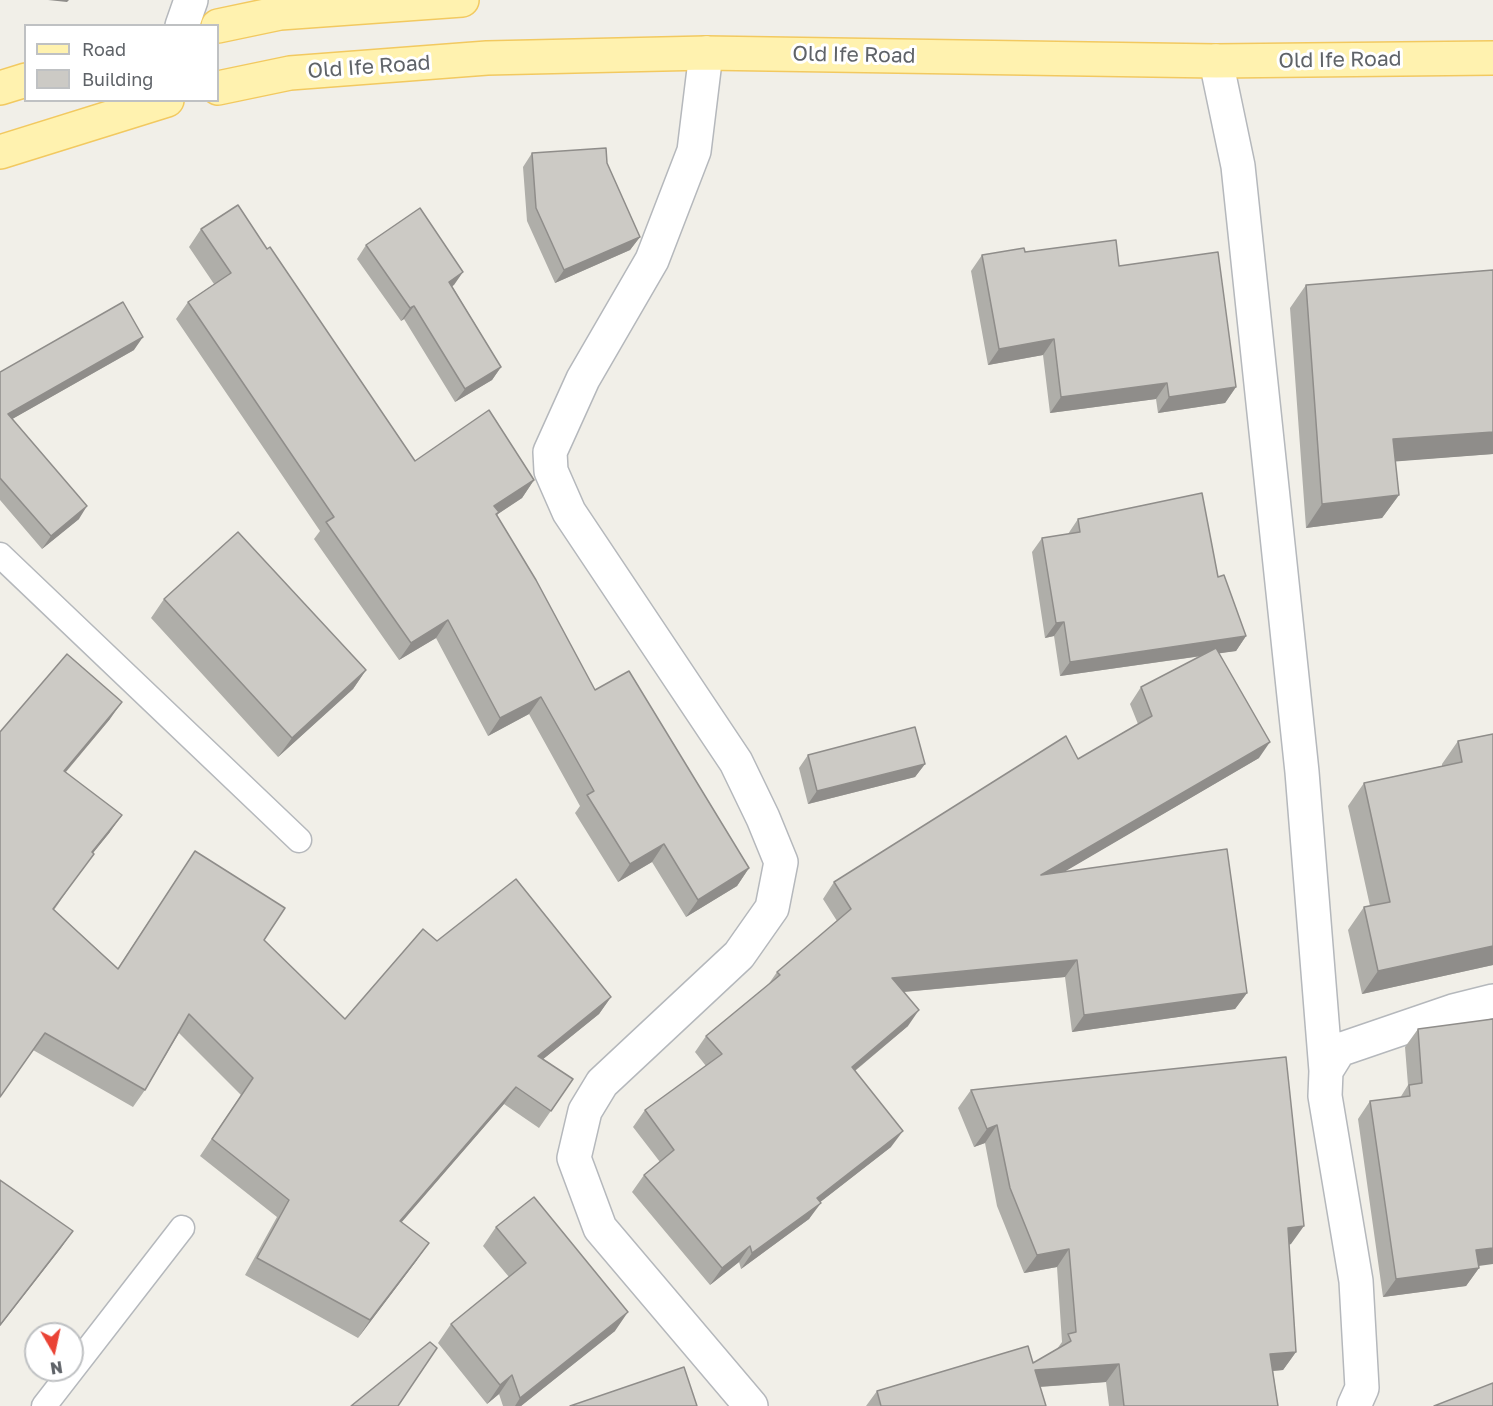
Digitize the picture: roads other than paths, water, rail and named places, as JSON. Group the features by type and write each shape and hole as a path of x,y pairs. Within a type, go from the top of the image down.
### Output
{"main road":[{"path":"219,26 280,13 462,0"},
{"name":"Old Ife Road","path":"219,88 290,73 487,58 706,52 1216,61 1493,58"},
{"path":"0,88 24,81"},
{"path":"0,152 161,102"}],"street":[{"path":"183,24 191,0"},
{"path":"706,52 693,151 652,260 583,379 550,452 551,471 569,512 735,762 763,818 781,862 772,908 739,955 698,996 602,1083 585,1111 574,1158 600,1228 751,1406"},
{"path":"1216,61 1238,166 1302,772 1326,1071 1325,1096 1356,1281 1362,1388 1354,1406"},
{"path":"1326,1071 1339,1050 1453,1011 1493,1000"}],"lane":[{"path":"0,555 299,840"},
{"path":"44,1406 182,1228"}]}
